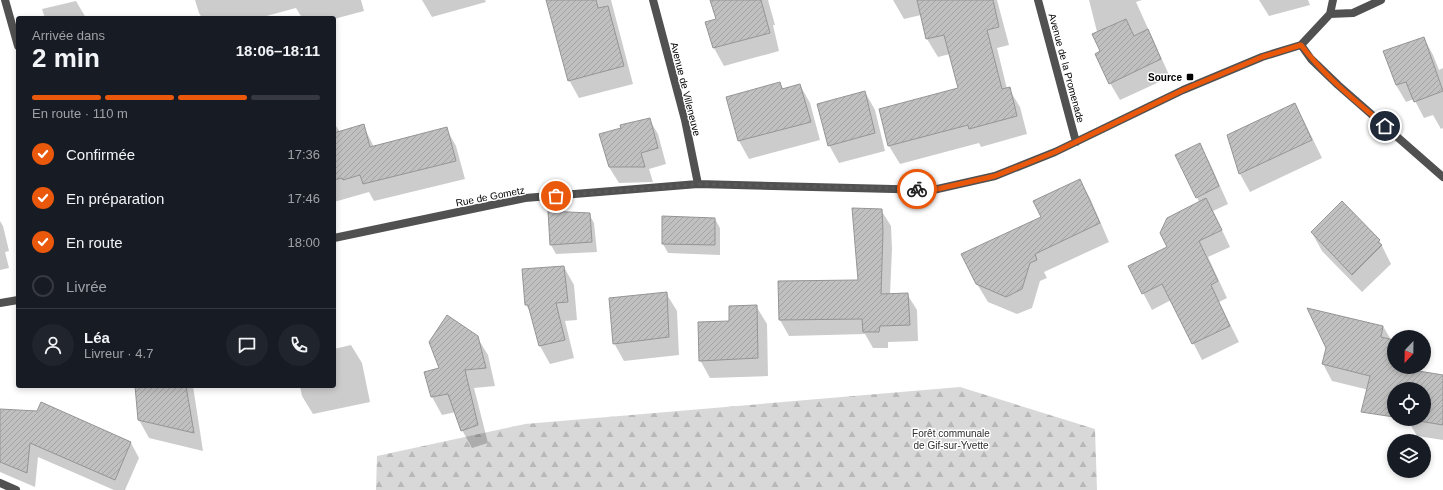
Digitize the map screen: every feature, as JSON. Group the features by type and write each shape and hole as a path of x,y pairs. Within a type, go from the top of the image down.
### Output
{"street":[{"path":"5,0 16,39"},
{"name":"Avenue de Villeneuve","path":"653,0 685,120 698,184"},
{"name":"Avenue de la Promenade","path":"1038,0 1076,142"},
{"path":"1333,0 1330,14 1353,13 1381,0"},
{"name":"Rue de Gometz","path":"336,238 525,198 698,184 933,190 995,176 1076,142 1183,90 1262,57 1301,45 1330,14"},
{"path":"1301,45 1311,59 1338,85 1443,177"},
{"path":"0,303 16,300"},
{"path":"0,483 16,490"}],"green space":[{"name":"Forêt communale de Gif-sur-Yvette","path":"960,387 1095,429 1097,490 376,490 377,456 525,424"}],"building":[{"path":"546,0 596,0 598,8 608,6 624,66 568,81"},
{"path":"710,0 761,0 770,33 713,48 705,22 716,19"},
{"path":"917,0 993,0 999,27 987,30 1002,89 1010,87 1017,116 969,129 968,125 888,146 879,109 958,88 944,35 926,39"},
{"path":"1126,19 1134,36 1148,29 1161,59 1109,84 1095,54 1100,51 1092,34"},
{"path":"1424,37 1443,91 1414,102 1406,82 1396,85 1383,51"},
{"path":"780,82 782,89 800,84 811,122 738,141 726,97"},
{"path":"865,91 875,133 828,146 817,104"},
{"path":"1295,103 1312,140 1239,174 1227,135"},
{"path":"650,118 658,148 641,153 645,167 609,167 599,134 621,128 620,125"},
{"path":"364,124 370,147 447,127 456,161 363,184 360,175 343,180 342,178 336,180 336,132"},
{"path":"1200,143 1219,186 1196,198 1175,155"},
{"path":"1080,179 1100,223 1035,254 1037,260 1030,263 1022,289 1006,297 976,284 961,254 1041,217 1033,201"},
{"path":"1206,198 1222,230 1199,241 1218,281 1211,285 1230,326 1192,344 1162,284 1142,294 1128,266 1167,247 1160,233 1167,218"},
{"path":"1342,201 1380,240 1378,242 1382,245 1352,275 1311,232"},
{"path":"852,208 882,209 883,232 881,294 908,293 910,325 880,326 879,332 863,332 862,319 779,320 778,281 858,280"},
{"path":"548,211 590,213 592,242 550,245"},
{"path":"662,216 715,218 715,245 662,244"},
{"path":"564,266 568,302 556,303 565,340 539,346 528,305 525,305 522,269"},
{"path":"667,292 669,337 613,344 609,298"},
{"path":"757,305 758,358 699,361 698,322 729,321 729,306"},
{"path":"1307,308 1383,326 1381,337 1387,338 1387,374 1431,373 1443,375 1443,425 1431,423 1431,382 1387,382 1387,416 1361,412 1370,376 1322,364 1326,348"},
{"path":"447,315 478,336 486,368 465,370 478,425 461,431 448,394 431,397 424,372 439,368 429,342"},
{"path":"135,388 186,388 194,433 138,420"},
{"path":"41,402 131,442 115,480 30,443 27,473 0,462 0,409 37,411"}],"way so far":[{"path":"556,196 698,184 917,189"}],"place":[{"name":"Source","path":"1190,77"}],"route":[{"path":"917,189 933,190 995,176 1055,152 1183,90 1262,57 1301,45 1311,59 1385,126"}]}
